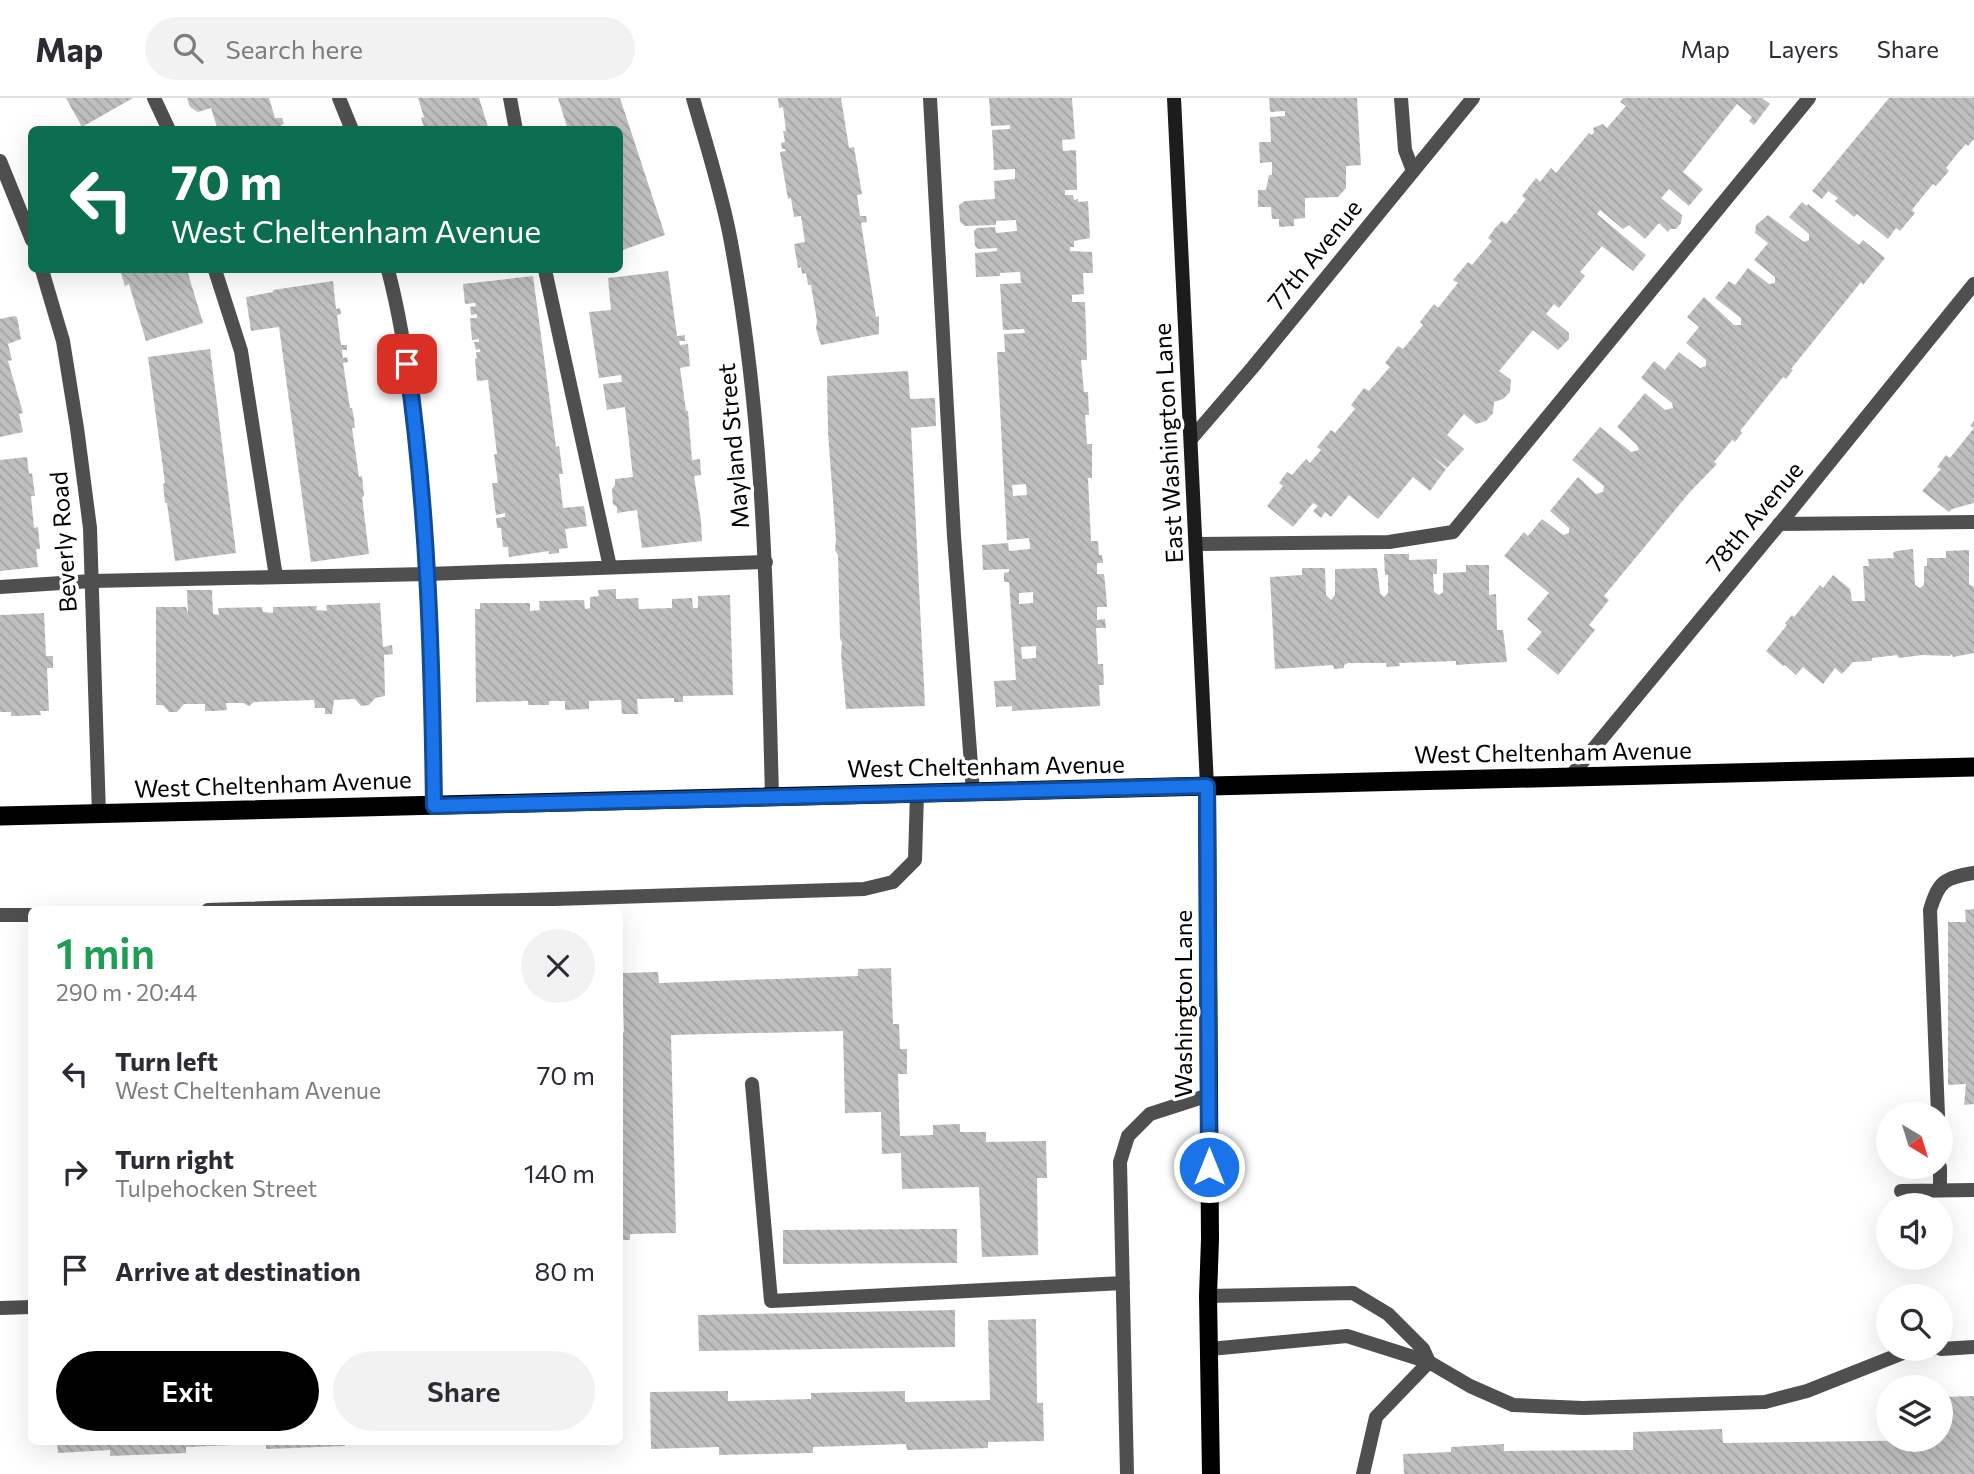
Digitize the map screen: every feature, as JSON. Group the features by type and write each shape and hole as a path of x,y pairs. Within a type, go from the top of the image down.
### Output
{"highway":[{"name":"West Cheltenham Avenue","path":"0,816 1974,767"}],"main road":[{"name":"East Washington Lane","path":"1174,98 1207,786"},
{"name":"Washington Lane","path":"1207,786 1211,1474"}],"street":[{"path":"154,98 167,126"},
{"path":"339,98 350,126"},
{"path":"510,98 515,126"},
{"name":"Mayland Street","path":"693,98 729,235 749,353 761,471 766,562 772,797"},
{"path":"930,98 972,792"},
{"path":"1401,98 1405,150 1413,171"},
{"name":"77th Avenue","path":"1191,439 1253,368 1473,98"},
{"path":"1197,544 1389,542 1453,532 1628,322 1809,98"},
{"path":"0,162 28,230"},
{"name":"Beverly Road","path":"43,273 63,341 90,528 100,815"},
{"path":"216,273 241,351 276,577"},
{"path":"389,273 401,317 420,458 428,574 434,806"},
{"path":"546,273 610,567"},
{"name":"78th Avenue","path":"1570,777 1974,284"},
{"path":"1779,524 1974,523"},
{"path":"0,587 92,581 428,574 766,562"},
{"path":"333,906 863,889 893,882 915,860 917,793"},
{"path":"1937,1102 1930,910 1935,893 1949,877 1974,873"},
{"path":"0,915 28,915"},
{"path":"752,1084 771,1301 1123,1283"},
{"path":"1127,1474 1120,1162 1128,1136 1150,1114 1209,1095"},
{"path":"1940,1180 1940,1190"},
{"path":"1901,1191 1974,1190"},
{"path":"1208,1296 1353,1293 1388,1314 1423,1349 1429,1362"},
{"path":"0,1308 28,1307"},
{"path":"1210,1349 1348,1336 1429,1362 1470,1386 1513,1405 1583,1408 1765,1402 1807,1391 1881,1361"},
{"path":"1953,1348 1974,1347"},
{"path":"1363,1474 1376,1417 1429,1362"}],"building":[{"path":"66,98 133,98 84,126"},
{"path":"187,98 269,98 275,118 282,118 284,124 217,126 211,108 198,112 190,107"},
{"path":"418,98 479,98 488,126 424,126 421,118 424,117"},
{"path":"558,98 620,98 665,235 623,250 623,126 567,126"},
{"path":"778,98 841,98 849,148 854,147 862,194 857,195 860,216 866,216 867,222 861,223 876,317 879,316 879,334 821,345 816,329 811,285 808,285 806,273 802,274 801,267 798,268 794,244 805,242 801,216 794,217 791,198 788,199 780,152 786,151 782,149 781,143 785,142 783,131 786,131 783,107 779,108"},
{"path":"989,98 1072,98 1075,139 1062,140 1063,151 1076,150 1077,190 1065,190 1065,195 1073,195 1078,202 1088,201 1090,238 1074,241 1074,247 1070,247 1070,251 1092,252 1093,273 1083,273 1084,294 1072,295 1072,302 1085,302 1087,360 1081,360 1084,392 1088,392 1089,415 1085,415 1087,444 1092,444 1092,478 1088,478 1091,541 1098,541 1099,555 1102,555 1103,563 1097,563 1097,574 1104,574 1106,592 1107,607 1097,607 1097,620 1105,619 1106,628 1096,628 1098,664 1103,664 1104,685 1099,685 1100,706 1012,711 1012,706 996,707 994,681 1016,680 1009,582 1004,582 1004,573 1009,572 1009,569 983,570 982,545 1008,543 1009,551 1030,549 1030,545 1029,538 1007,540 997,352 1005,352 1004,334 1025,333 1024,329 1003,330 1000,284 1021,283 1020,272 976,277 975,253 997,251 997,248 978,249 975,246 974,231 977,228 995,227 996,233 1017,231 1016,220 996,221 996,225 965,226 960,222 959,205 965,201 995,199 994,181 1015,179 1015,169 994,170 992,130 1010,129 1010,125 991,126","holes":["1026,484 1027,495 1013,496 1012,485","1033,592 1033,603 1019,604 1019,593","1036,646 1036,658 1022,659 1021,647"]},
{"path":"1269,98 1357,98 1361,165 1346,166 1346,188 1338,197 1305,198 1305,218 1294,219 1294,226 1279,227 1279,219 1272,219 1271,207 1258,207 1258,190 1266,190 1269,175 1272,175 1272,162 1260,163 1259,142 1271,142 1270,117 1285,116 1285,111 1270,112"},
{"path":"1623,98 1762,98 1770,104 1754,125 1749,121 1752,117 1737,104 1683,172 1703,189 1689,206 1669,189 1661,198 1682,215 1681,223 1676,229 1670,229 1668,232 1659,223 1645,239 1629,225 1623,229 1600,210 1597,214 1646,255 1633,271 1602,246 1580,272 1585,276 1559,308 1554,304 1546,314 1569,333 1569,339 1558,350 1533,330 1499,371 1511,380 1510,392 1503,399 1494,402 1493,413 1486,421 1476,424 1464,414 1447,435 1464,449 1447,468 1431,455 1446,469 1430,491 1413,477 1378,519 1349,495 1331,517 1325,512 1321,518 1313,511 1318,506 1313,503 1293,527 1267,506 1283,486 1279,483 1287,472 1292,475 1306,459 1310,463 1321,450 1317,447 1331,430 1335,433 1355,409 1351,405 1364,388 1369,391 1390,367 1385,363 1398,346 1403,349 1423,325 1420,322 1434,304 1438,308 1458,283 1453,280 1468,262 1472,265 1492,241 1488,238 1495,228 1502,221 1506,224 1515,213 1519,214 1516,212 1526,199 1522,196 1536,178 1540,182 1551,168 1556,173 1589,133 1594,133 1593,128 1603,124 1607,128 1626,106 1620,102"},
{"path":"1889,98 1974,98 1974,139 1957,154 1946,168 1949,171 1936,186 1933,184 1923,196 1912,210 1915,213 1900,231 1896,228 1888,239 1857,214 1854,217 1835,201 1838,198 1828,191 1822,199 1812,191"},
{"path":"1802,202 1859,245 1863,240 1885,258 1863,285 1861,282 1791,369 1793,370 1786,379 1783,377 1740,431 1742,433 1735,442 1732,440 1714,462 1717,464 1689,493 1604,596 1609,600 1589,625 1595,630 1558,675 1527,649 1542,632 1527,619 1549,593 1504,556 1524,532 1528,536 1542,519 1563,535 1569,533 1569,528 1550,511 1578,477 1596,494 1603,492 1604,486 1572,460 1600,427 1631,452 1639,450 1617,427 1645,393 1665,410 1673,408 1672,403 1641,378 1654,361 1665,370 1679,352 1700,368 1706,366 1706,360 1686,343 1699,327 1687,317 1704,297 1734,325 1741,325 1741,318 1715,298 1729,281 1735,285 1748,268 1769,284 1775,283 1775,277 1754,260 1768,243 1755,233 1756,225 1768,215 1804,242 1809,240 1809,234 1789,217"},
{"path":"668,271 677,336 685,335 685,341 679,341 680,345 688,344 690,366 680,368 688,411 692,460 700,459 701,475 694,476 702,541 642,548 637,510 617,513 617,507 613,504 612,489 615,479 633,477 625,407 607,410 603,384 622,382 621,375 599,378 589,312 611,310 608,278"},
{"path":"121,273 188,273 203,323 146,341 129,284 125,286"},
{"path":"533,276 556,447 559,446 563,474 559,474 563,508 584,506 587,526 565,529 568,548 559,549 559,553 549,554 549,551 509,557 508,547 503,547 501,528 497,528 496,518 505,517 505,513 496,515 492,483 498,483 494,454 497,454 488,380 477,381 475,359 476,352 480,352 480,349 476,350 474,342 479,342 479,339 472,340 470,318 477,318 477,314 471,315 470,307 476,306 475,303 465,304 463,284"},
{"path":"333,281 336,309 340,308 341,314 337,315 341,345 347,345 347,350 342,352 343,358 347,357 348,362 343,363 354,418 355,428 352,428 359,477 362,476 369,554 311,562 279,327 251,331 246,297"},
{"path":"17,317 21,339 8,344 12,360 8,361 23,413 19,414 23,432 0,437 0,319"},
{"path":"210,349 236,553 175,561 165,503 165,483 148,357"},
{"path":"908,371 910,399 935,398 936,426 911,428 925,706 846,709 828,433 827,376"},
{"path":"1974,428 1974,503 1949,512 1922,491 1941,469 1937,467 1946,455 1950,458"},
{"path":"27,457 35,496 31,496 34,528 38,527 38,567 0,571 0,460"},
{"path":"1913,549 1915,585 1920,588 1924,585 1927,558 1946,558 1946,551 1969,550 1969,584 1974,587 1974,653 1953,657 1952,654 1872,658 1872,661 1853,662 1842,674 1835,668 1823,684 1803,667 1796,675 1766,651 1792,615 1794,617 1820,585 1823,588 1833,575 1850,589 1852,601 1865,601 1863,566 1869,566 1868,559 1894,558 1893,553 1896,551"},
{"path":"1384,554 1409,554 1409,560 1437,559 1437,574 1433,574 1434,592 1439,595 1443,592 1443,573 1466,572 1466,565 1489,565 1489,595 1496,594 1497,630 1503,630 1507,662 1456,665 1456,661 1399,663 1400,666 1387,667 1386,663 1348,663 1344,668 1334,669 1333,665 1275,669 1270,577 1302,575 1302,568 1325,568 1326,595 1331,600 1335,595 1335,569 1377,568 1380,593 1384,597 1388,593 1388,575 1385,575"},
{"path":"616,589 616,599 638,598 639,609 672,608 672,599 692,598 693,608 698,608 698,596 730,595 733,695 683,696 683,702 674,702 674,698 637,699 638,714 622,714 621,700 589,701 589,709 565,710 565,701 549,701 549,705 528,705 528,701 476,702 475,609 480,609 480,603 530,603 530,611 540,610 539,601 584,600 585,609 590,608 590,597 599,596 598,590"},
{"path":"187,590 212,590 213,614 219,615 218,608 262,607 263,612 273,613 273,607 317,606 316,610 327,611 326,605 380,603 383,647 392,645 393,654 384,655 385,696 375,698 369,705 361,706 355,699 334,700 332,714 325,714 325,708 315,708 314,700 254,702 249,706 243,703 226,703 227,710 216,711 205,711 205,704 184,704 177,712 169,712 163,705 156,705 156,607 186,607 188,614"},
{"path":"44,613 46,656 53,656 53,668 47,668 49,711 40,711 41,715 16,716 11,716 11,712 0,712 0,615"},
{"path":"1974,909 1974,1104 1964,1105 1966,1084 1948,1085 1948,922 1966,922 1965,910"},
{"path":"891,968 893,1024 899,1024 900,1049 907,1049 907,1074 898,1074 900,1136 933,1135 933,1125 960,1124 960,1132 986,1132 986,1142 1046,1141 1047,1178 1037,1178 1038,1255 982,1257 979,1187 902,1189 901,1153 882,1154 881,1112 845,1113 843,1031 671,1035 676,1233 630,1234 630,1240 623,1240 623,973 658,972 659,983 858,976 858,969"},
{"path":"957,1229 957,1263 783,1264 783,1230"},
{"path":"955,1310 955,1347 699,1351 698,1315"},
{"path":"1036,1319 1037,1403 1043,1403 1044,1441 988,1442 988,1448 907,1450 906,1444 813,1447 813,1453 719,1455 719,1447 651,1449 650,1392 728,1391 728,1401 811,1399 811,1393 905,1391 905,1402 990,1400 988,1320"},
{"path":"1974,1396 1974,1474 1404,1474 1403,1454 1451,1452 1451,1447 1504,1444 1504,1451 1633,1450 1633,1432 1722,1429 1723,1443 1876,1441 1876,1452 1953,1452 1953,1397"},
{"path":"57,1445 233,1445 186,1447 186,1453 110,1456 110,1450 58,1453"},
{"path":"266,1445 345,1445 345,1446 266,1449"}],"route":[{"path":"407,364 420,458 426,536 434,806 1207,786 1209,1167"}]}
